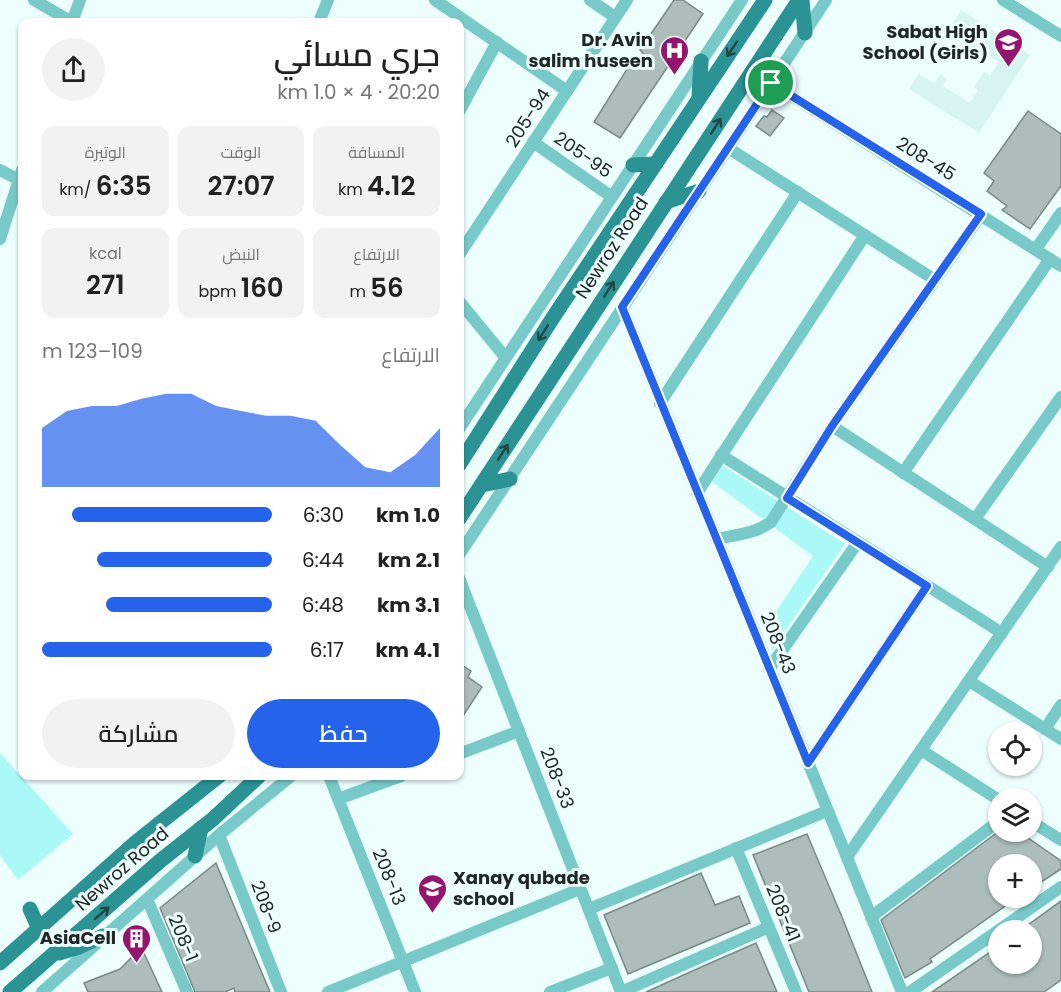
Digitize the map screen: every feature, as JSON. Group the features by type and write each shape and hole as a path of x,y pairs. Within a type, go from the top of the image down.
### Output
{"main road":[{"name":"Newroz Road","path":"464,457 554,316 765,0"},
{"path":"800,0 805,33"},
{"name":"Newroz Road","path":"464,512 800,0"},
{"path":"699,98 701,61"},
{"path":"633,165 655,164"},
{"path":"666,202 699,191"},
{"path":"482,485 510,479"},
{"name":"Newroz Road","path":"0,963 136,842 214,780"},
{"name":"Newroz Road","path":"10,992 255,780"},
{"path":"195,856 201,828"},
{"path":"30,909 39,929"},
{"path":"53,954 79,948 103,936"},
{"path":"16,992 28,977"}],"street":[{"path":"34,0 65,18"},
{"path":"73,18 80,0"},
{"path":"323,18 328,0"},
{"path":"435,0 462,18"},
{"path":"590,0 615,18"},
{"name":"205-94","path":"464,247 627,0"},
{"path":"464,421 742,0"},
{"path":"464,548 826,0"},
{"path":"1003,0 1061,36"},
{"path":"464,20 567,91"},
{"path":"464,103 497,42"},
{"name":"208-45","path":"771,83 1061,266"},
{"name":"205-95","path":"533,142 612,197"},
{"path":"728,148 935,280"},
{"path":"0,170 18,174"},
{"path":"0,239 18,184"},
{"path":"660,403 798,192"},
{"path":"1036,249 1061,213"},
{"path":"716,539 763,528 771,522 832,426 981,214"},
{"path":"697,493 864,235"},
{"path":"903,473 1050,259"},
{"path":"464,307 505,357"},
{"name":"208-43","path":"622,307 902,992"},
{"path":"975,519 1061,397"},
{"path":"832,426 1048,567"},
{"path":"721,455 1002,633"},
{"path":"769,669 858,542"},
{"path":"847,857 1061,547"},
{"path":"808,763 927,586"},
{"name":"208-33","path":"464,591 621,992"},
{"path":"969,681 1061,740"},
{"path":"1045,729 1061,705"},
{"path":"464,752 519,731"},
{"path":"921,750 988,793"},
{"path":"42,992 219,835 286,780"},
{"name":"208-13","path":"331,780 415,992"},
{"path":"339,799 390,780"},
{"path":"589,909 827,811"},
{"path":"1042,828 1061,840"},
{"path":"871,916 988,829"},
{"name":"208-9","path":"219,835 281,992"},
{"name":"208-41","path":"736,848 796,992"},
{"path":"910,992 1061,887"},
{"path":"328,992 344,989 403,962 580,889"},
{"name":"208-1","path":"147,899 187,992"},
{"path":"621,992 769,927"},
{"path":"550,992 612,968"}],"shaded area":[{"name":"Sabat High School (Girls)","path":"961,10 1030,55 979,133 909,89 919,74 934,83 940,74 947,79 943,86 970,103 978,90 974,87 984,72 990,76 999,62 973,45 966,54 959,49 965,39 949,29"},
{"path":"722,465 845,544 772,650 766,627 813,556 711,481"},
{"path":"0,753 18,773 18,780 24,780 73,834 18,880 0,855"}],"building":[{"path":"674,0 683,0 703,14 620,138 594,122 629,66 633,68 643,53 640,50"},
{"path":"772,110 784,118 770,136 756,126"},
{"path":"1028,111 1061,134 1061,186 1030,229 1002,210 1007,206 987,191 994,181 984,173"},
{"path":"464,666 471,671 468,677 482,687 464,714"},
{"path":"807,834 872,992 809,992 753,855"},
{"path":"988,839 988,842 1034,842 1061,861 1061,869 1042,881 1042,854 988,854 988,908 1002,908 930,959 932,962 905,978 881,920"},
{"path":"216,863 270,992 235,992 234,988 225,992 195,992 160,908"},
{"path":"701,873 715,905 739,896 750,923 628,974 604,915"},
{"path":"1061,901 1061,980 1044,992 932,992 988,954 988,974 1042,974 1042,920 1035,920"},
{"name":"AsiaCell","path":"137,938 162,992 88,992 84,983 120,969 131,958"},
{"path":"756,943 777,992 646,992 708,964"}],"place":[{"name":"Sabat High School (Girls)","path":"1009,68"},
{"name":"Dr. Avin salim huseen","path":"674,76"},
{"name":"Xanay qubade school","path":"432,914"},
{"name":"AsiaCell","path":"137,964"}],"route":[{"path":"771,83 981,214 832,426 787,498 927,586 808,763 622,307 771,83"}]}
